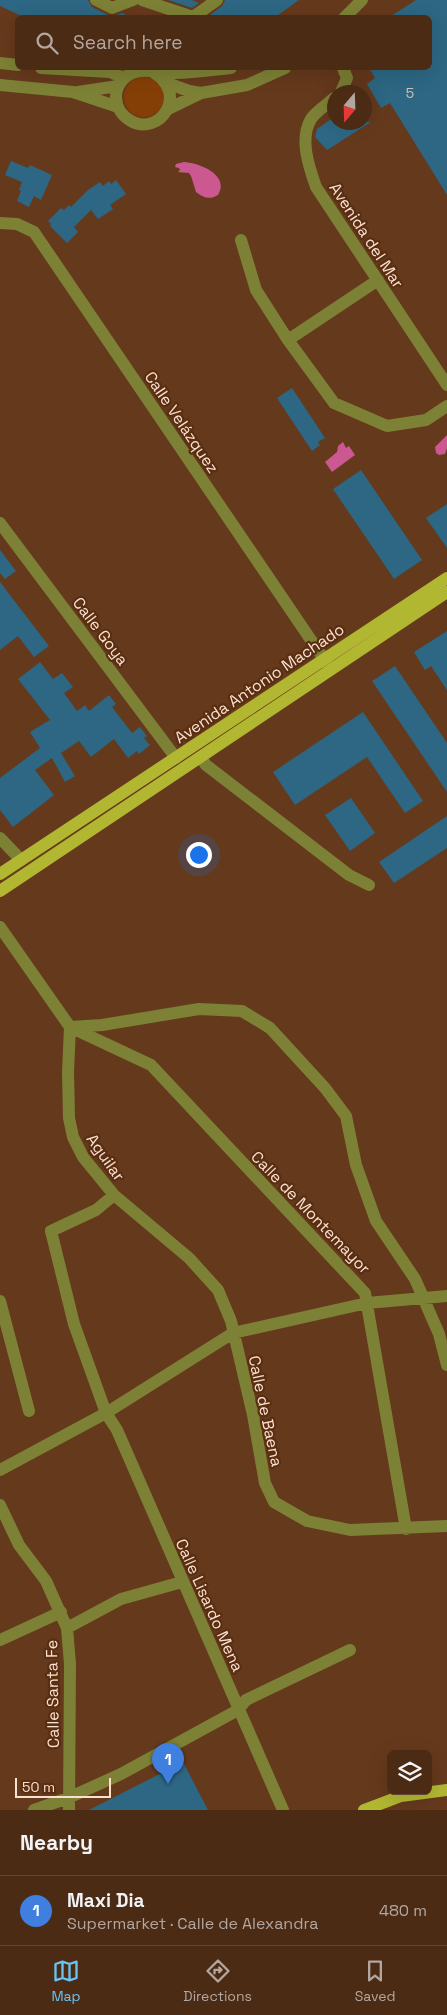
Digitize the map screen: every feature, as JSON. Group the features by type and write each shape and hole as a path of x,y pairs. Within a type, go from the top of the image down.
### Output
{"main road":[{"name":"Avenida Antonio Machado","path":"0,874 324,659 446,583"},
{"name":"Avenida Antonio Machado","path":"0,891 331,670 446,583"},
{"path":"364,1810 401,1796 447,1790"}],"street":[{"path":"96,0 112,8 132,0"},
{"path":"142,0 187,15"},
{"path":"196,15 217,0"},
{"path":"347,15 362,0"},
{"path":"0,63 15,65"},
{"path":"76,70 110,72 121,82"},
{"path":"73,92 121,82 141,70 174,73 208,70"},
{"path":"168,109 201,93 247,86 281,70"},
{"path":"344,70 347,78 344,85"},
{"path":"121,82 116,96 118,106 123,115 134,122 146,124 162,117 168,109 170,98 166,83 162,77 153,72"},
{"path":"166,83 188,91 201,93"},
{"path":"0,85 73,92 118,106"},
{"name":"Avenida del Mar","path":"327,104 311,119 305,142 309,167 316,187 447,385"},
{"name":"Calle Velázquez","path":"0,223 17,224 34,232 331,670"},
{"path":"241,240 256,290 288,340 334,403 387,426 426,420 447,406"},
{"path":"288,340 378,280"},
{"name":"Calle Goya","path":"0,523 176,758"},
{"path":"201,758 206,765 349,875 370,885"},
{"path":"0,838 21,860"},
{"path":"0,927 70,1027 102,1025 199,1009 242,1012 270,1028 325,1088 346,1116 356,1165 376,1221 415,1279 439,1334 447,1365"},
{"name":"Aguilar","path":"70,1027 68,1100 72,1137 82,1157 114,1195 96,1210 51,1231 74,1324 106,1413"},
{"name":"Calle de Montemayor","path":"70,1027 151,1066 365,1293 406,1529"},
{"name":"Calle de Baena","path":"114,1195 189,1258 218,1290 231,1321 253,1415 264,1483 274,1502 306,1521 350,1530 447,1526"},
{"path":"0,1470 106,1413 233,1332 367,1304 447,1296"},
{"path":"0,1302 28,1411"},
{"name":"Calle Lisardo Mena","path":"106,1413 117,1430 283,1810"},
{"name":"Calle Santa Fe","path":"0,1505 18,1545 46,1581 67,1628 70,1664 68,1804"},
{"path":"67,1628 121,1599 182,1582"},
{"path":"0,1640 61,1612"},
{"path":"34,1810 68,1804 238,1710 246,1700 350,1650"}],"shaded area":[{"path":"148,77 155,80 161,86 164,97 163,105 155,114 148,117 140,117 133,114 125,105 124,93 127,86 136,78"},
{"path":"184,162 212,171 220,182 221,188 218,195 207,198 196,192 189,173 178,172 179,168 175,167 176,164"},
{"path":"447,435 445,454 439,455 436,453 435,447"},
{"path":"343,442 346,448 349,446 355,455 332,472 325,462 337,452 338,446"}],"building":[{"path":"0,0 88,0 92,7 108,15 20,15 0,6"},
{"path":"168,0 192,0 199,3 192,8"},
{"path":"225,0 299,0 278,15 210,15 222,6"},
{"path":"416,0 447,0 447,195 390,103 381,108 372,93 372,85 367,84 375,78 370,70 432,70 432,15 393,15"},
{"path":"327,122 327,130 358,130 327,150 315,137 317,129"},
{"path":"11,161 28,168 30,165 52,175 41,200 34,196 29,207 17,201 22,182 5,175"},
{"path":"116,180 126,194 110,205 113,209 98,219 91,210 74,227 78,232 67,243 50,226 51,224 48,221 61,208 64,210 69,205 71,207 88,190 100,182 103,186 109,181 111,184"},
{"path":"292,388 325,438 318,442 320,445 312,451 277,398"},
{"path":"361,470 422,560 394,579 333,489"},
{"path":"447,504 447,548 426,518"},
{"path":"0,550 16,571 5,579 0,573"},
{"path":"0,582 49,646 34,657 18,636 0,650"},
{"path":"447,631 447,690 431,666 425,670 414,652"},
{"path":"40,662 53,679 62,673 73,687 64,693 77,711 85,705 89,711 109,695 116,704 112,707 132,733 140,727 147,736 144,738 150,745 139,754 137,751 128,758 114,739 91,757 79,741 61,753 75,776 65,782 52,758 35,770 54,795 13,827 0,810 0,778 40,748 30,732 50,720 18,679"},
{"path":"395,666 447,743 447,792 372,681"},
{"path":"363,712 423,801 405,813 367,757 295,805 273,772"},
{"path":"351,798 375,833 350,851 325,815"},
{"path":"447,816 447,848 394,883 379,862"},
{"path":"183,1762 208,1810 89,1810"}],"place":[{"name":"Maxi Dia","path":"168,1784"}]}
